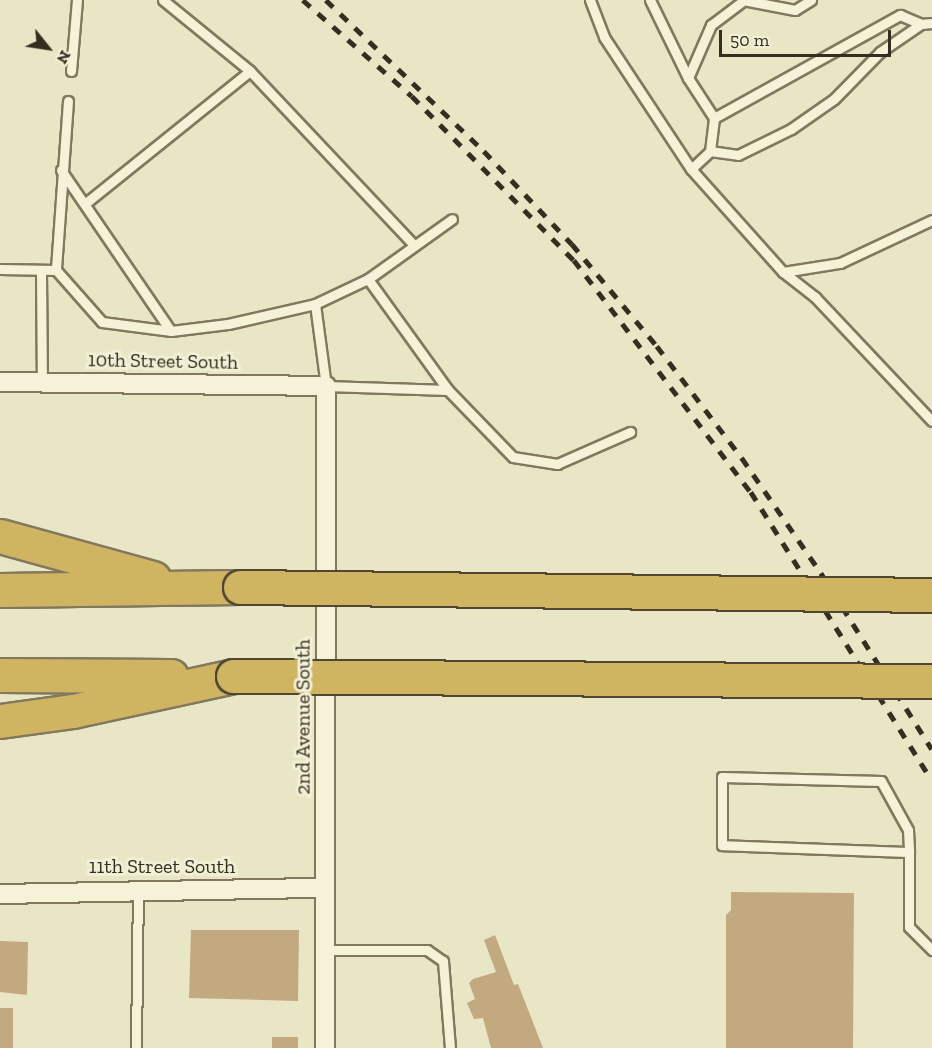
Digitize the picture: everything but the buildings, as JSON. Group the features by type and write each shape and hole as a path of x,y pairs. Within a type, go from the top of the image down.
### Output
{"highway":[{"path":"0,536 189,589"},
{"path":"0,590 240,587 932,595"},
{"path":"0,675 932,681"},
{"path":"0,721 73,711 233,676"}],"street":[{"name":"10th Street South","path":"0,382 326,386"},
{"name":"2nd Avenue South","path":"325,1048 326,386"},
{"name":"11th Street South","path":"0,894 138,888 325,888"}],"lane":[{"path":"71,71 77,0"},
{"path":"163,0 250,71 414,245"},
{"path":"590,0 604,38 690,169 783,272 815,297 932,421"},
{"path":"651,0 688,78 714,118 710,151 690,169"},
{"path":"688,78 711,25 742,1 795,10 811,0"},
{"path":"714,118 900,15 921,24 932,23"},
{"path":"710,151 738,155 791,129 834,99 880,52 921,24"},
{"path":"87,202 250,71"},
{"path":"68,101 61,170 56,270 102,322 171,331 228,324 315,304 368,279 452,219"},
{"path":"61,170 87,202 171,331"},
{"path":"783,272 840,263 932,220"},
{"path":"0,269 41,273 56,270"},
{"path":"41,273 42,382"},
{"path":"368,279 448,390 513,457 557,464 630,432"},
{"path":"315,304 326,386 448,390"},
{"path":"909,852 722,845 722,777 881,781 908,830 909,852 909,927 932,950"},
{"path":"136,1048 138,888"},
{"path":"325,950 427,950 443,961 450,1048"}],"railway":[{"path":"303,0 412,96 574,260 751,492 932,780"},
{"path":"326,0 484,151 572,244 657,346 742,458 821,573 932,749"}]}
